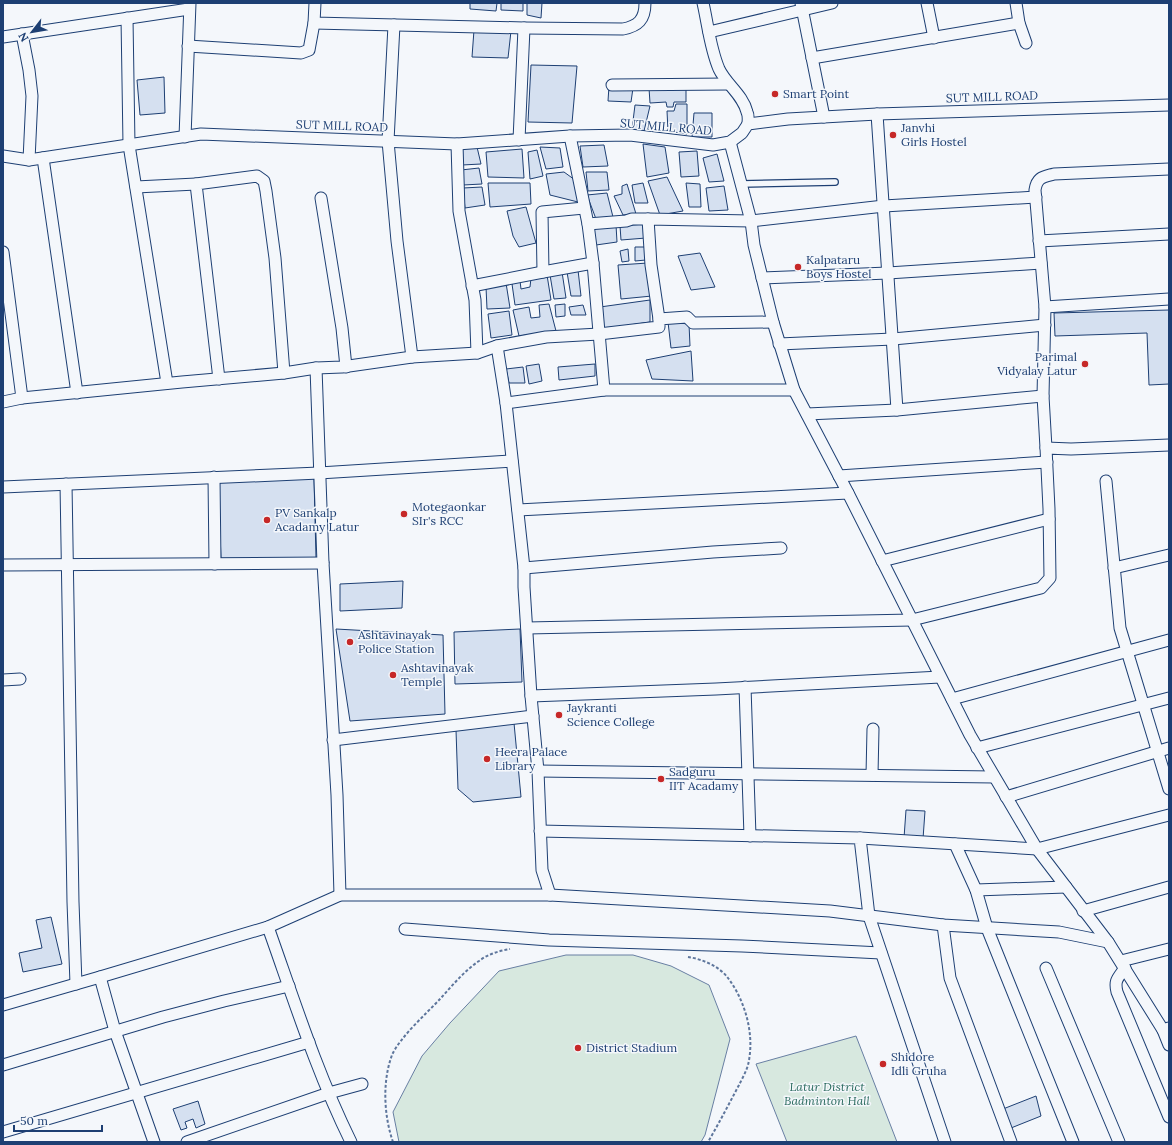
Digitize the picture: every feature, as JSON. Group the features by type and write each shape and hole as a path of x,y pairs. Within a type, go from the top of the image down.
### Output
{"street":[{"path":"188,46 301,53 307,51 311,46 315,3"},
{"path":"314,22 524,28 623,29 632,27 642,18 645,10 645,3"},
{"path":"703,3 712,48 719,69 728,84 743,103 748,113 748,124 742,133 730,142 751,221 754,245 773,322 794,390 848,493 977,748 1037,849 1108,942 1166,1029 1169,1045"},
{"path":"709,32 802,7 832,3"},
{"path":"927,3 934,38"},
{"path":"1016,3 1019,23 1026,43"},
{"path":"3,37 127,18 190,6 185,137"},
{"path":"802,7 824,117"},
{"path":"127,18 129,145 167,383"},
{"path":"812,58 1019,23"},
{"path":"394,24 388,141 397,241 412,357"},
{"path":"519,140 524,28"},
{"path":"22,34 32,96 29,160"},
{"path":"612,85 728,84"},
{"name":"SUT MILL ROAD","path":"748,124 788,119 878,114 1169,105"},
{"path":"878,114 897,410"},
{"name":"SUT MILL ROAD","path":"3,156 29,160 201,134 457,144 570,136 630,135 713,146 730,142"},
{"path":"570,136 588,224 593,263 604,390"},
{"path":"457,144 459,211 475,300 477,353"},
{"path":"43,158 77,393"},
{"path":"527,628 912,620 1041,588 1050,578 1049,519 1043,396 1045,307 1039,241 1036,183 1039,179 1045,176 1054,174 1169,169"},
{"path":"136,187 196,184 257,176 264,181 275,258 284,373"},
{"path":"196,184 219,379"},
{"path":"588,224 626,221 632,219 751,221 884,206 1036,197"},
{"path":"321,198 342,328 346,367"},
{"path":"543,272 542,212 584,208"},
{"path":"3,402 22,398 167,383 284,373 316,368 346,367 412,357 477,353 497,346 546,337 599,334 659,327 651,265 648,219"},
{"path":"1039,241 1169,234"},
{"path":"3,252 22,398"},
{"path":"472,286 593,263"},
{"path":"762,278 888,273 1041,263"},
{"path":"1045,307 1169,299"},
{"path":"659,319 687,317 694,323 773,322"},
{"path":"779,344 893,339 1045,325"},
{"path":"497,346 506,403 524,568 531,696 538,771 542,870 550,895"},
{"path":"316,368 323,563 340,895"},
{"path":"506,403 604,390 794,390"},
{"path":"807,414 897,410 1043,396"},
{"path":"1046,448 1071,450 1169,445"},
{"path":"3,487 319,473 512,461"},
{"path":"839,476 1046,462"},
{"path":"214,477 215,564"},
{"path":"1106,481 1120,628 1169,789"},
{"path":"66,484 73,902 76,984"},
{"path":"518,510 848,493"},
{"path":"882,562 1049,519"},
{"path":"524,568 706,552 781,548"},
{"path":"1114,568 1169,555"},
{"path":"3,565 323,563"},
{"path":"952,699 1169,640"},
{"path":"531,696 745,688 940,677"},
{"path":"3,680 20,679"},
{"path":"745,688 750,836"},
{"path":"977,748 1169,698"},
{"path":"333,740 533,716"},
{"path":"872,775 873,728"},
{"path":"1006,797 1169,748"},
{"path":"538,771 994,777"},
{"path":"540,831 860,838 1037,849 1169,815"},
{"path":"860,838 869,916 945,1142"},
{"path":"955,844 976,890 987,928 1073,1142"},
{"path":"1083,911 1169,886"},
{"path":"976,890 1066,887"},
{"path":"3,1005 100,978 268,927 340,895 550,895 830,911 943,925 1059,932 1108,942"},
{"path":"943,925 950,978 1011,1142"},
{"path":"268,927 309,1042 329,1093 351,1142"},
{"path":"405,929 549,940 734,946 882,953"},
{"path":"1169,949 1123,965 1115,985 1169,1117"},
{"path":"1046,968 1119,1142"},
{"path":"100,978 115,1031 154,1142"},
{"path":"3,1064 224,1000 289,986"},
{"path":"3,1132 309,1042"},
{"path":"187,1142 329,1093 362,1084"}],"lane":[{"path":"741,184 835,182"}],"path":[{"path":"393,1142 388,1128 385,1101 387,1078 392,1055 402,1040 417,1023 479,961 492,953 515,949"},
{"path":"684,956 711,964 727,977 737,994 748,1019 751,1046 747,1066 731,1100 708,1142"}],"green space":[{"name":"District Stadium","path":"566,955 633,955 671,966 709,985 730,1039 705,1135 701,1142 399,1142 393,1112 422,1056 450,1023 499,971"},
{"name":"Latur District Badminton Hall","path":"856,1036 897,1142 787,1142 756,1064"}],"building":[{"path":"470,3 497,3 496,11 470,9"},
{"path":"501,3 523,3 523,11 501,10"},
{"path":"527,3 542,3 541,18 527,15"},
{"path":"474,30 511,31 508,58 472,57"},
{"path":"531,65 577,66 572,123 528,122"},
{"path":"164,77 165,113 140,115 137,80"},
{"path":"609,86 633,88 631,102 608,101"},
{"path":"686,87 686,102 674,102 673,107 667,107 666,102 650,103 649,88"},
{"path":"676,104 687,104 687,134 668,131 667,111 674,111"},
{"path":"635,105 650,106 644,131 632,129"},
{"path":"694,113 712,113 712,137 692,137"},
{"path":"643,144 665,147 669,173 647,177"},
{"path":"604,145 608,166 583,167 580,146"},
{"path":"477,147 481,164 462,165 460,148"},
{"path":"540,147 560,148 563,167 546,169"},
{"path":"522,149 524,178 488,177 486,152"},
{"path":"537,150 543,176 530,179 528,152"},
{"path":"697,151 699,176 681,177 679,152"},
{"path":"717,154 724,181 709,182 703,158"},
{"path":"479,168 482,184 463,185 461,170"},
{"path":"564,172 575,180 578,202 550,195 546,174"},
{"path":"586,172 607,172 609,190 588,191"},
{"path":"667,177 683,211 660,215 648,181"},
{"path":"488,183 530,183 531,204 490,207"},
{"path":"643,183 648,203 635,203 632,185"},
{"path":"686,183 700,184 701,207 689,207"},
{"path":"627,184 636,214 623,215 614,196 622,194 622,186"},
{"path":"724,186 728,210 709,211 706,188"},
{"path":"482,187 485,205 465,208 463,188"},
{"path":"607,193 613,217 596,219 587,195"},
{"path":"526,207 536,243 519,247 513,236 507,211"},
{"path":"645,224 646,238 621,240 620,226"},
{"path":"616,225 617,242 596,245 593,227"},
{"path":"635,247 645,247 646,260 635,261"},
{"path":"628,249 629,261 622,262 620,251"},
{"path":"700,253 715,287 691,290 678,256"},
{"path":"648,263 652,296 621,299 618,265"},
{"path":"578,270 581,296 571,296 567,272"},
{"path":"562,272 566,298 554,299 550,275"},
{"path":"547,275 551,300 515,305 512,284 520,281 521,289 530,287 531,278"},
{"path":"506,283 510,308 487,309 486,287"},
{"path":"650,300 650,322 603,329 600,307"},
{"path":"549,304 556,331 519,336 513,310 529,307 531,318 540,317 539,305"},
{"path":"565,304 565,316 556,317 555,305"},
{"path":"583,305 586,315 571,315 569,307"},
{"path":"1169,310 1169,384 1149,385 1147,333 1055,336 1054,313"},
{"path":"509,311 512,335 491,338 488,314"},
{"path":"668,322 689,324 690,346 671,348"},
{"path":"691,351 693,381 652,379 646,360"},
{"path":"539,364 542,381 529,384 526,366"},
{"path":"595,364 595,376 559,380 558,367"},
{"path":"523,367 525,383 509,383 506,369"},
{"name":"PV Sankalp Acadamy Latur","path":"314,478 316,558 221,559 218,482"},
{"path":"403,581 402,608 340,611 340,584"},
{"name":"Ashtavinayak Temple","path":"336,629 443,635 445,714 350,721"},
{"path":"520,629 522,682 455,684 454,632"},
{"name":"Heera Palace Library","path":"514,723 521,797 473,802 458,789 456,730"},
{"path":"906,810 925,811 923,839 904,838"},
{"path":"51,917 62,964 23,972 19,953 42,948 36,920"},
{"path":"1036,1096 1041,1116 1011,1128 1003,1109"},
{"path":"198,1101 205,1124 196,1128 193,1119 185,1122 187,1128 181,1130 173,1109"}],"place":[{"name":"Smart Point","path":"775,94"},
{"name":"Janvhi Girls Hostel","path":"893,135"},
{"name":"Kalpataru Boys Hostel","path":"798,267"},
{"name":"Parimal Vidyalay Latur","path":"1085,364"},
{"name":"Motegaonkar SIr's RCC","path":"404,514"},
{"name":"PV Sankalp Acadamy Latur","path":"267,520"},
{"name":"Ashtavinayak Police Station","path":"350,642"},
{"name":"Ashtavinayak Temple","path":"393,675"},
{"name":"Jaykranti Science College","path":"559,715"},
{"name":"Heera Palace Library","path":"487,759"},
{"name":"Sadguru IIT Acadamy","path":"661,779"},
{"name":"District Stadium","path":"578,1048"},
{"name":"Shidore Idli Gruha","path":"883,1064"}]}
